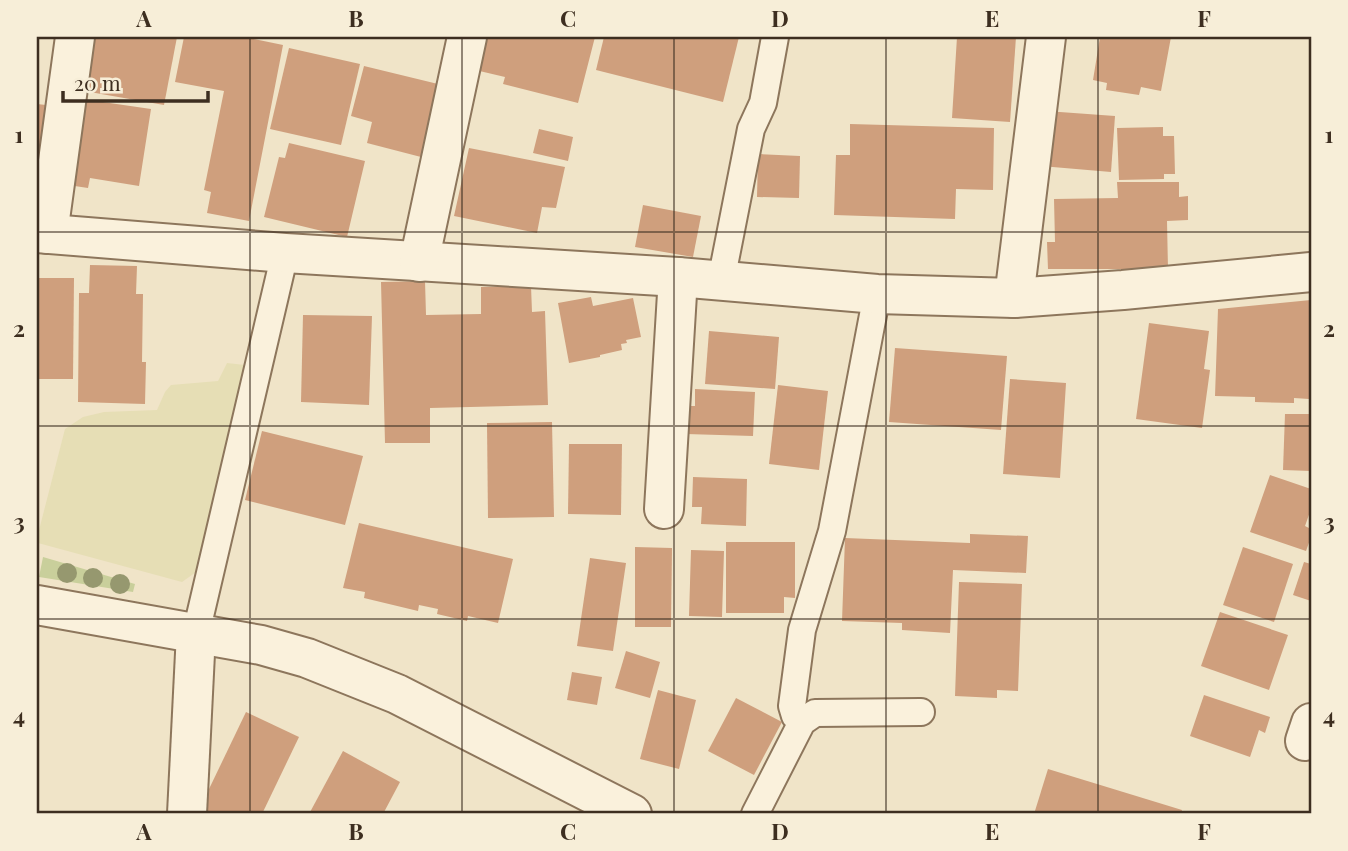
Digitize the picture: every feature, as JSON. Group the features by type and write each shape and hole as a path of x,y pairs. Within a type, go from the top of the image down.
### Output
{"street":[{"path":"75,37 42,234 877,294 1014,298 1311,272"},
{"path":"419,262 467,37"},
{"path":"1014,298 1046,37"},
{"path":"664,509 678,278"},
{"path":"37,605 261,645 307,658 375,685 632,814"},
{"path":"187,814 196,633"}],"lane":[{"path":"721,281 751,129 763,103 775,37"},
{"path":"196,633 285,253"},
{"path":"802,722 795,716 792,706 802,629 832,531 877,294"},
{"path":"754,814 802,722 815,713 922,712"}],"shaded area":[{"path":"227,363 245,365 196,572 182,582 38,543 37,538 65,429 83,417 104,412 157,410 171,385 218,381"}],"green space":[{"path":"43,557 135,584 133,592 39,577"}],"building":[{"path":"94,37 177,37 164,105 84,91"},
{"path":"184,37 244,37 283,45 249,221 207,213 211,192 204,190 224,91 175,82"},
{"path":"479,37 595,37 578,103 503,84 505,77 471,69"},
{"path":"604,37 739,37 723,102 596,70"},
{"path":"957,37 1016,37 1010,122 952,118"},
{"path":"1100,37 1171,37 1161,91 1141,87 1139,95 1106,90 1107,83 1093,80"},
{"path":"289,48 360,64 341,145 270,129"},
{"path":"364,66 438,84 421,157 367,143 372,122 351,116"},
{"path":"82,99 151,109 139,186 90,178 88,188 68,185"},
{"path":"37,104 55,106 37,179"},
{"path":"1046,111 1115,116 1111,172 1041,166"},
{"path":"850,124 994,128 993,190 956,189 955,219 834,215 836,155 850,155"},
{"path":"1163,127 1163,136 1174,136 1175,174 1164,174 1164,179 1119,180 1117,128"},
{"path":"539,129 573,137 568,161 533,153"},
{"path":"289,143 365,161 347,237 264,217 279,157 285,158"},
{"path":"469,148 565,167 556,208 542,207 537,233 454,216"},
{"path":"758,154 800,156 799,198 757,197"},
{"path":"1117,182 1179,182 1179,197 1188,196 1188,220 1167,221 1168,269 1048,269 1047,242 1055,242 1054,199 1118,198"},
{"path":"643,205 701,216 693,257 635,247"},
{"path":"90,265 137,266 136,294 143,294 142,362 146,362 145,404 78,402 79,293 89,293"},
{"path":"37,278 74,278 73,379 37,379"},
{"path":"425,281 426,315 481,314 481,287 531,286 532,312 545,311 548,405 430,408 430,443 385,443 381,282"},
{"path":"591,297 593,306 633,298 641,337 626,340 627,343 621,344 622,350 569,363 558,303"},
{"path":"1311,300 1309,399 1294,398 1294,403 1255,402 1255,397 1215,396 1218,309"},
{"path":"303,315 372,316 369,405 301,402"},
{"path":"1149,323 1209,331 1204,369 1210,370 1202,428 1136,419"},
{"path":"709,331 779,337 775,389 705,384"},
{"path":"895,348 1007,356 1001,430 889,422"},
{"path":"1010,379 1066,383 1060,478 1003,474"},
{"path":"778,385 828,391 819,470 769,464"},
{"path":"695,389 755,392 753,436 686,434 686,406 695,406"},
{"path":"1285,414 1311,414 1311,471 1283,470"},
{"path":"552,422 554,517 488,518 487,423"},
{"path":"262,431 363,456 345,525 245,500"},
{"path":"569,444 622,444 621,515 568,514"},
{"path":"1270,475 1311,489 1311,509 1305,526 1311,529 1311,537 1306,551 1250,532"},
{"path":"693,477 747,479 746,526 701,524 702,507 692,507"},
{"path":"359,523 513,559 498,623 468,616 467,621 437,614 438,609 419,605 418,611 364,598 365,592 343,588"},
{"path":"970,534 1028,536 1026,573 953,570 950,633 902,630 902,623 842,621 845,538 970,543"},
{"path":"726,542 795,542 795,598 784,597 784,613 726,613"},
{"path":"635,547 672,548 671,627 635,627"},
{"path":"1243,547 1293,564 1274,622 1223,605"},
{"path":"691,550 724,551 722,617 689,616"},
{"path":"590,558 626,563 613,651 577,646"},
{"path":"1304,562 1311,564 1311,601 1293,595"},
{"path":"959,582 1022,584 1018,691 997,690 997,698 955,696"},
{"path":"1220,612 1288,635 1269,690 1201,666"},
{"path":"626,651 660,662 650,698 615,688"},
{"path":"572,672 602,677 597,705 567,700"},
{"path":"658,690 696,700 679,769 640,759"},
{"path":"1204,695 1270,717 1265,733 1259,730 1250,757 1190,736"},
{"path":"736,698 782,722 754,775 708,751"},
{"path":"246,712 299,737 262,814 197,814"},
{"path":"343,751 400,782 383,814 309,814"},
{"path":"1048,769 1182,810 1181,814 1034,814"}]}
